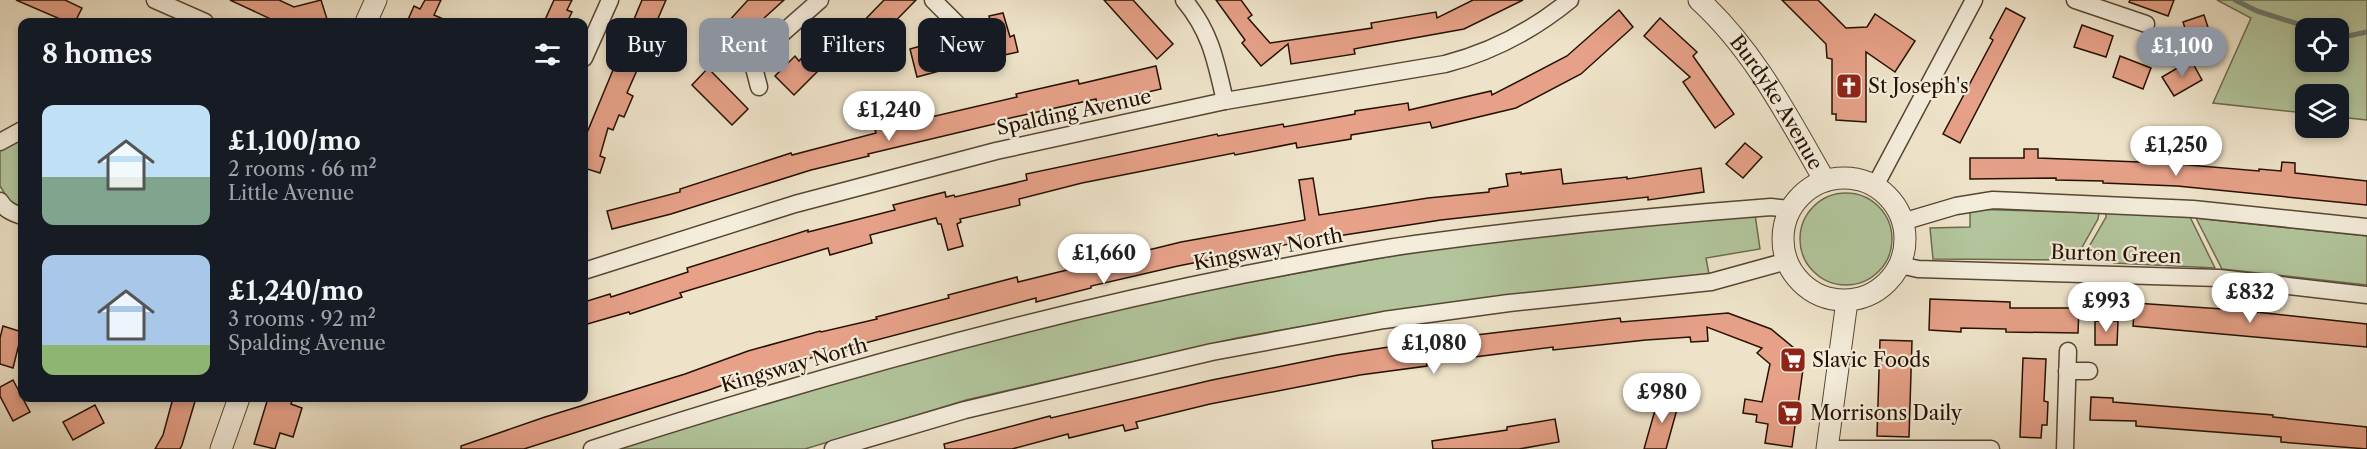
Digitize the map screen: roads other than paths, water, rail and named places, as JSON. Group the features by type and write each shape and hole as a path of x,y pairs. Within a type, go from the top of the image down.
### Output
{"street":[{"path":"155,0 172,16"},
{"path":"368,18 376,0"},
{"path":"588,48 610,0"},
{"path":"789,28 820,0"},
{"path":"933,0 951,18"},
{"path":"1184,0 1206,33 1214,53 1225,101"},
{"name":"Spalding Avenue","path":"588,270 795,204 1007,148 1225,101 1434,66 1472,57 1529,31 1570,0"},
{"name":"Burdyke Avenue","path":"1699,0 1730,32 1751,59 1772,90 1825,181"},
{"path":"1875,186 1974,0"},
{"path":"2075,0 2146,24"},
{"path":"755,72 759,87"},
{"path":"0,142 18,132"},
{"path":"1844,177 1861,180 1875,186 1891,199 1902,222 1905,243 1900,265 1883,287 1864,297 1847,301 1829,298 1801,283 1787,261 1783,229 1790,209 1809,188 1825,181 1844,177"},
{"path":"1902,222 1956,206 1993,200 2193,209 2367,227"},
{"path":"0,201 3,206 18,215"},
{"name":"Kingsway North","path":"592,449 868,364 966,338 1179,288 1440,240 1644,217 1771,207 1790,209"},
{"path":"833,449 965,410 1212,352 1384,320 1509,303 1711,282 1787,261"},
{"name":"Burton Green","path":"1900,265 1918,269 2219,278 2367,295"},
{"path":"1847,301 1827,449 1991,449"},
{"path":"2058,449 2066,449 2068,351"},
{"path":"2067,371 2089,371"},
{"path":"221,449 238,402"}],"waterway":[{"path":"2235,0 2257,11 2295,23"},
{"path":"2349,36 2367,32"}],"place":[{"name":"St Joseph's","path":"1849,86"},
{"name":"Slavic Foods","path":"1793,360"},
{"name":"Morrisons Daily","path":"1790,413"}]}
